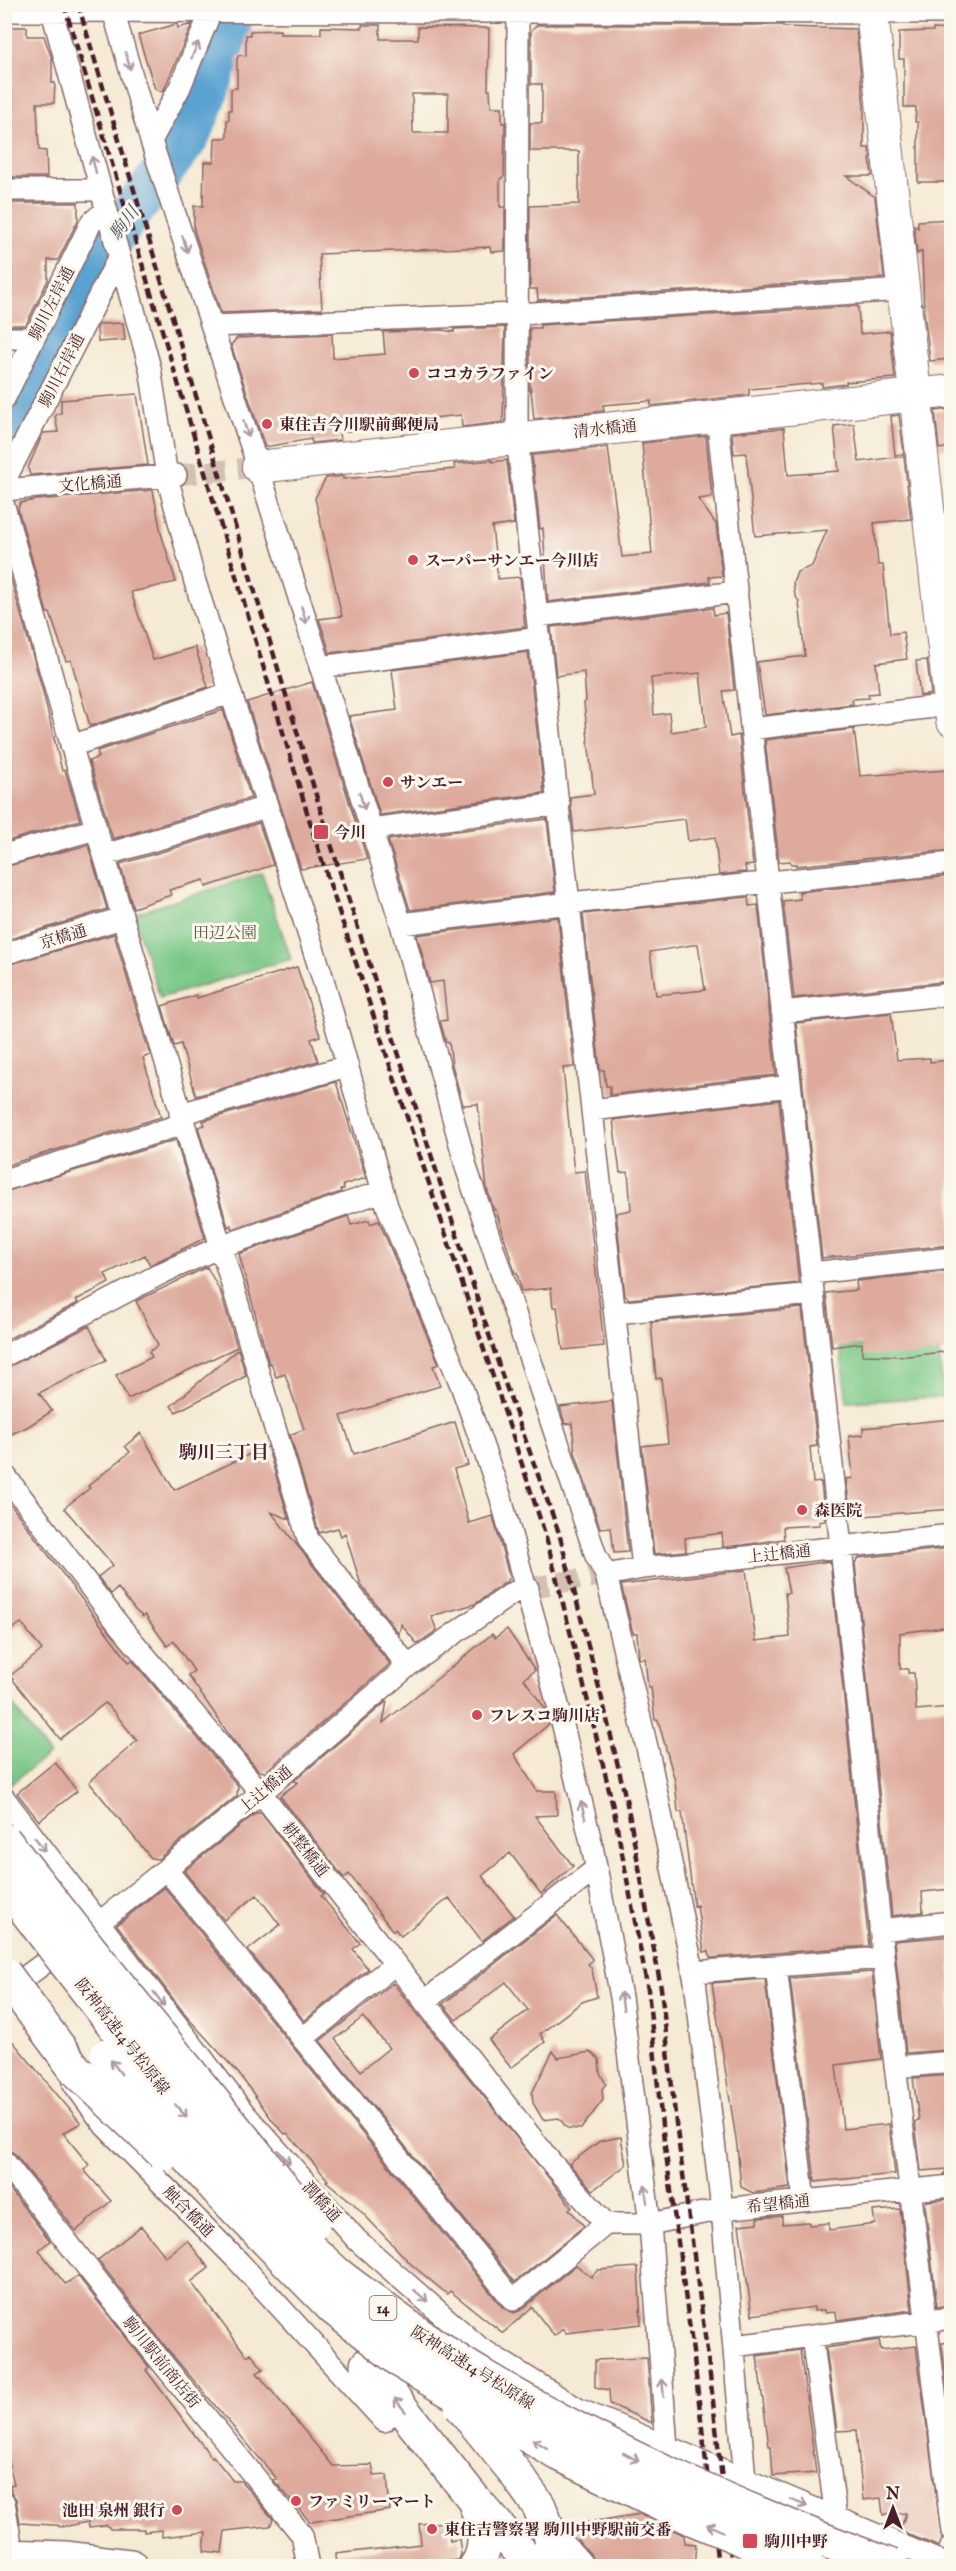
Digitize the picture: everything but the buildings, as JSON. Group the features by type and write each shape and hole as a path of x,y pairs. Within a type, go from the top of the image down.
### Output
{"main road":[{"path":"4,1840 513,2470 539,2506 550,2553 576,2566"},
{"name":"阪神高速14号松原線","path":"4,1882 147,2071 235,2173 337,2273 435,2347 523,2400 639,2462 770,2520 892,2566"},
{"name":"阪神高速14号松原線","path":"4,1920 160,2126 224,2197 333,2308 411,2368 559,2454 691,2518 808,2566"},
{"path":"4,1973 75,2068 128,2122 260,2241 433,2445 473,2498 533,2566"},
{"path":"473,2498 484,2524 484,2543 480,2560 476,2566"},
{"path":"8,2556 67,2558 131,2566"}],"street":[{"path":"51,8 118,259 150,368 195,582 322,976 383,1191 465,1396 500,1495 558,1705 597,1869 621,1997 650,2224 667,2447"},
{"path":"4,11 51,8 252,12 872,8 951,13"},
{"path":"112,8 155,151 258,467 401,924 467,1170 596,1556 606,1575 650,1760 693,1972 722,2209 746,2480"},
{"path":"751,729 951,713 872,8"},
{"path":"155,151 180,87 215,10"},
{"path":"518,12 517,437 643,1568"},
{"path":"4,190 101,190"},
{"name":"駒川左岸通","path":"4,399 92,223 107,216"},
{"name":"駒川右岸通","path":"4,482 118,259"},
{"path":"212,326 517,315 904,290"},
{"path":"4,338 33,338"},
{"name":"清水橋通","path":"258,467 951,391"},
{"path":"717,416 841,1547 895,2067 948,2469 951,2532"},
{"name":"文化橋通","path":"4,490 171,476"},
{"path":"4,506 71,746 308,1539 408,1666"},
{"path":"537,615 736,592"},
{"path":"320,667 540,638"},
{"path":"71,746 230,693"},
{"path":"371,829 559,804"},
{"path":"104,855 267,807"},
{"path":"4,855 96,829"},
{"path":"401,924 570,903 951,863"},
{"name":"京橋通","path":"4,954 122,918"},
{"path":"782,1012 951,994"},
{"path":"4,1180 347,1065"},
{"path":"592,1110 790,1086"},
{"path":"4,1356 164,1272 220,1246 383,1191"},
{"path":"811,1273 951,1258"},
{"path":"615,1313 813,1294"},
{"name":"耕整橋通","path":"4,1474 119,1626 261,1793 550,2161 606,2224"},
{"name":"上辻橋通","path":"606,1575 643,1568 951,1535"},
{"name":"上辻橋通","path":"5,1992 100,1922 261,1793 408,1666 514,1592 527,1588"},
{"name":"潤橋通","path":"4,1798 245,2114 357,2240 480,2348 578,2409 951,2566"},
{"path":"166,1869 513,2301 606,2224"},
{"path":"424,2001 597,1869"},
{"path":"880,1930 951,1922"},
{"path":"693,1972 883,1958"},
{"path":"302,2039 395,1964"},
{"path":"776,1966 804,2200"},
{"name":"触合橋通","path":"5,1992 105,2126 239,2262 384,2421"},
{"path":"895,2067 951,2062"},
{"name":"駒川駅前商店街","path":"4,2161 155,2354 302,2535 308,2566"},
{"name":"希望橋通","path":"606,2224 650,2224 722,2209 951,2186"},
{"path":"734,2346 951,2318"},
{"path":"812,2336 836,2518"},
{"path":"4,2502 8,2556"}],"green space":[{"name":"田辺公園","path":"262,873 291,959 160,998 133,914"},
{"path":"937,1336 944,1397 847,1402 840,1348"},
{"path":"5,1694 49,1754 9,1785 4,1780"}],"waterway":[{"name":"駒川","path":"4,441 19,408 54,350 98,257 188,138 204,103 237,4"}],"tunnel":[{"path":"176,475 258,467"},
{"path":"528,1588 606,1575"}],"railway":[{"path":"64,4 316,842 546,1537 614,1811 648,1990 662,2125 694,2359 718,2566"},
{"path":"78,4 329,838 502,1375 559,1533 604,1707 628,1808 661,1988 732,2566"}],"place":[{"name":"ココカラファイン","path":"414,373"},
{"name":"東住吉今川駅前郵便局","path":"267,424"},
{"name":"スーパーサンエー今川店","path":"413,560"},
{"name":"サンエー","path":"388,782"},
{"name":"今川","path":"321,832"},
{"name":"森医院","path":"802,1510"},
{"name":"フレスコ駒川店","path":"477,1715"},
{"name":"ファミリーマート","path":"296,2501"},
{"name":"池田 泉州 銀行","path":"177,2510"},
{"name":"東住吉警察署 駒川中野駅前交番","path":"432,2529"},
{"name":"駒川中野","path":"750,2541"}],"district":[{"name":"駒川三丁目","path":"224,1452"}]}
